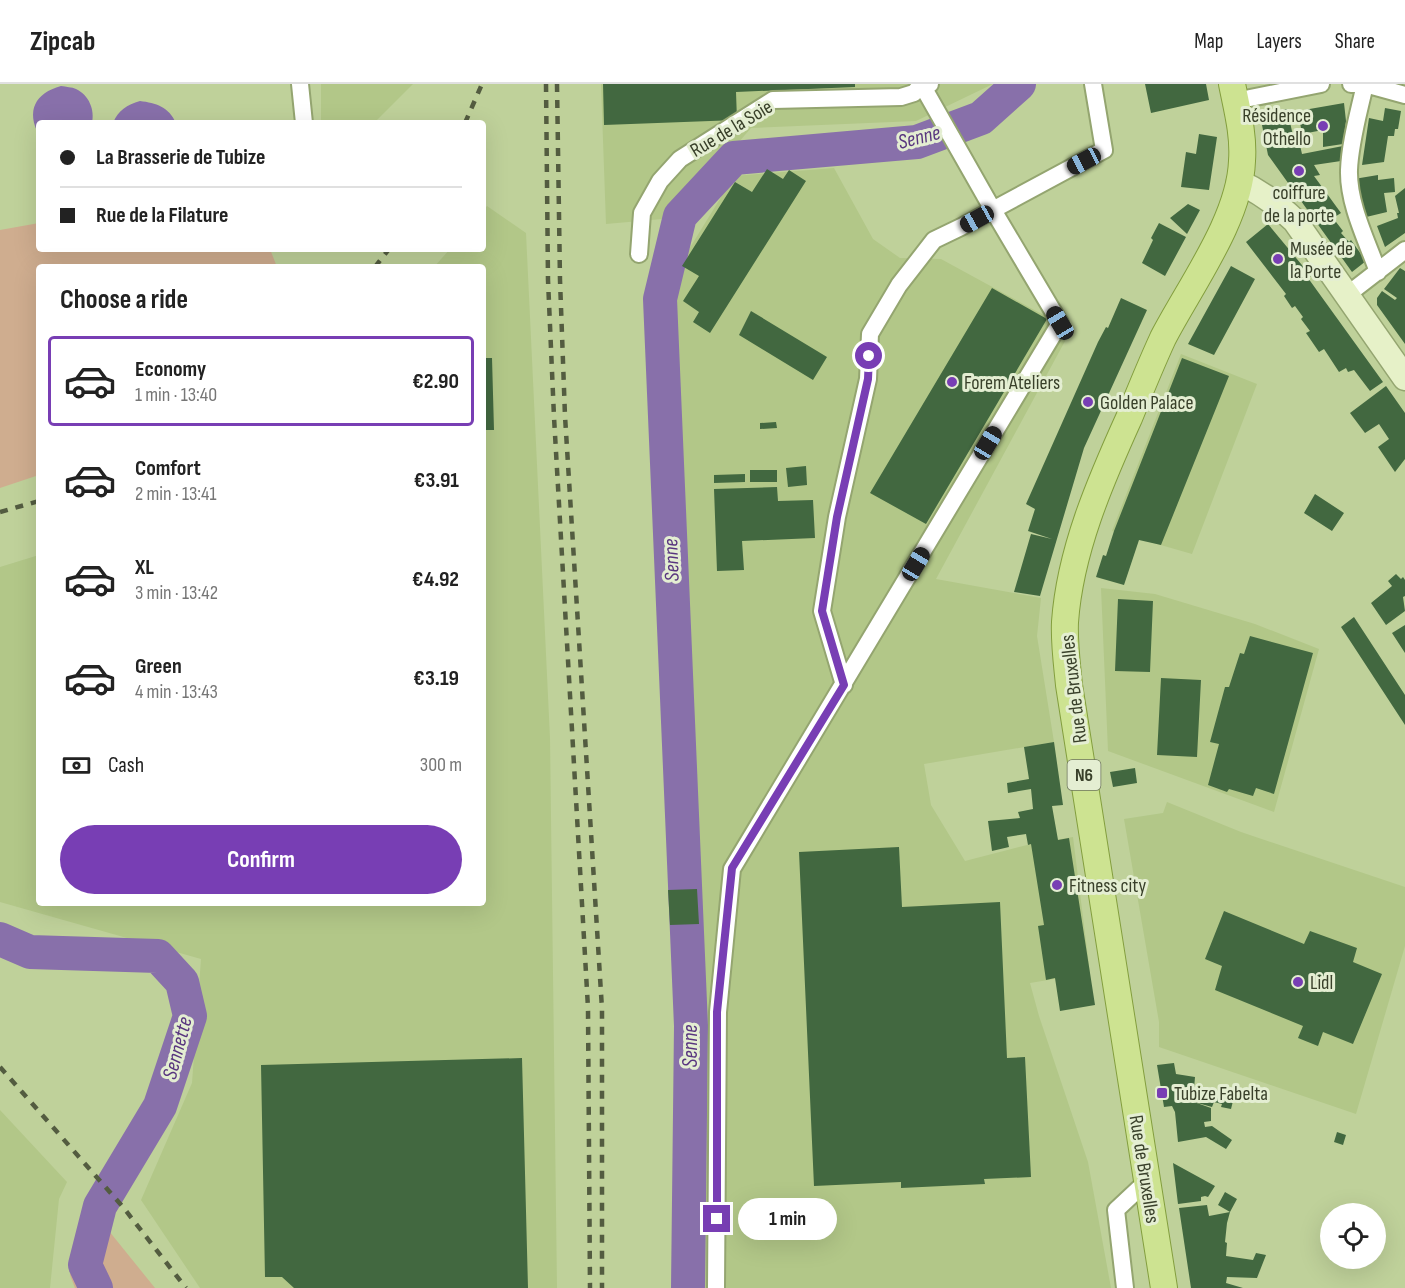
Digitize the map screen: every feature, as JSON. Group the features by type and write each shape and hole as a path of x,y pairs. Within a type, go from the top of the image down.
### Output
{"main road":[{"name":"Rue de Bruxelles","path":"1164,1288 1069,685 1065,622 1074,564 1113,453 1163,339 1234,206 1242,162 1242,141 1234,92"},
{"path":"1239,182 1275,202 1295,221 1405,378"}],"street":[{"path":"300,84 304,120"},
{"path":"716,1288 717,1012 732,868 1060,323 993,210 935,107 925,84"},
{"name":"Rue de la Soie","path":"639,254 642,213 660,181 680,159 773,100 902,97 914,93 925,84"},
{"path":"844,685 822,611 837,517 868,379 870,334 899,285 934,240 1104,150 1093,84"},
{"path":"1234,92 1321,84"},
{"path":"1351,84 1365,84 1405,95"},
{"path":"1365,84 1348,172 1353,203 1378,272"},
{"path":"1347,295 1405,250"},
{"path":"1125,1288 1116,1210 1147,1181"}],"shaded area":[{"path":"321,84 413,84 377,120 321,120"},
{"path":"601,84 993,84 916,121 751,128 673,218 606,224"},
{"path":"61,86 74,88 81,92 88,99 92,108 93,120 36,120 36,128 33,118 35,104 39,98"},
{"path":"140,101 151,103 170,113 174,120 115,120 131,104"},
{"path":"834,168 873,239 900,258 941,259 1071,330 936,579 1041,598 1037,636 1054,742 924,764 931,805 965,861 1031,844 1073,837 1090,973 1030,983 1088,1162 1111,1288 699,1288 705,1006 675,272 734,176"},
{"path":"486,207 526,233 550,738 557,1288 200,1288 141,1200 192,1083 201,959 0,902 0,567 36,556 36,906 486,906 486,264 437,264 447,252 486,252"},
{"path":"36,224 36,252 271,252 276,264 36,264 36,476 0,488 0,230"},
{"path":"1181,354 1257,384 1192,554 1112,531"},
{"path":"1101,588 1155,594 1255,624 1319,649 1274,812 1108,751"},
{"path":"1167,802 1241,832 1405,887 1405,946 1356,1114 1159,1047 1159,1022 1124,819 1163,813"},
{"path":"0,1110 67,1182 59,1199 50,1288 0,1288"},
{"path":"88,1205 155,1288 75,1288 70,1275"}],"building":[{"path":"603,84 855,84 855,87 736,92 737,120 604,125"},
{"path":"1145,84 1206,84 1209,100 1151,113"},
{"name":"Résidence Othello","path":"1344,103 1346,121 1343,144 1323,147 1323,130 1302,134 1298,111"},
{"path":"1385,108 1401,111 1398,129 1395,129 1394,136 1388,136 1384,162 1362,165 1369,118 1383,121"},
{"path":"1287,109 1294,140 1299,141 1302,154 1343,146 1341,161 1314,165 1320,175 1314,176 1341,213 1333,218 1343,231 1341,233 1349,242 1351,240 1366,261 1352,272 1268,155 1260,115"},
{"path":"1199,134 1217,137 1209,190 1181,187 1186,152 1196,154"},
{"path":"767,169 783,179 789,170 806,181 710,333 693,322 699,312 683,301 699,276 682,266 735,182 752,192"},
{"path":"1378,175 1378,180 1394,178 1395,192 1384,193 1387,212 1362,218 1354,179"},
{"path":"1405,188 1405,233 1385,247 1377,226 1398,218 1395,196"},
{"path":"1188,204 1200,210 1187,234 1170,218"},
{"path":"1159,223 1186,237 1165,276 1142,263"},
{"path":"1268,224 1311,276 1308,278 1383,382 1370,391 1354,370 1348,372 1346,368 1339,372 1324,349 1319,352 1306,333 1310,331 1301,319 1303,317 1295,306 1292,308 1284,296 1286,294 1246,242"},
{"path":"1231,266 1255,279 1214,355 1188,344"},
{"path":"1400,268 1405,271 1405,344 1377,305 1377,298 1382,291 1395,300 1397,298 1384,289"},
{"path":"992,288 1047,319 926,524 870,493"},
{"path":"1121,298 1147,310 1084,448 1040,596 1014,592 1031,534 1052,539 1028,531 1035,509 1026,504 1098,342 1106,327 1108,328"},
{"path":"751,311 827,357 813,380 739,335"},
{"path":"486,358 492,358 494,430 486,430"},
{"path":"1182,358 1229,376 1161,545 1139,540 1124,585 1096,577 1103,555 1106,556"},
{"path":"1386,386 1405,413 1405,459 1395,472 1378,447 1389,439 1379,424 1365,433 1350,413"},
{"path":"776,422 777,428 760,429 760,423"},
{"path":"806,466 807,485 788,487 786,468"},
{"path":"750,470 777,470 777,482 750,482"},
{"path":"745,474 745,482 714,483 714,475"},
{"path":"777,487 778,501 813,500 815,538 742,541 744,570 717,571 714,489"},
{"path":"1315,494 1344,513 1332,531 1304,513"},
{"path":"1396,574 1405,580 1405,596 1403,597 1405,611 1386,625 1371,603 1392,586 1388,581"},
{"path":"1118,599 1153,601 1150,672 1115,671"},
{"path":"1354,617 1405,695 1405,725 1341,627"},
{"path":"1405,625 1405,653 1392,633"},
{"path":"1250,636 1313,653 1274,794 1256,788 1253,796 1229,789 1227,792 1208,785 1219,744 1210,742 1225,687 1229,687 1240,653 1244,654"},
{"path":"1161,678 1201,680 1197,757 1157,755"},
{"path":"1054,742 1063,805 1052,806 1058,840 1069,838 1095,1005 1060,1011 1055,978 1046,980 1038,926 1044,925 1031,844 1028,845 1026,834 1007,837 1009,847 992,851 988,821 1020,818 1018,812 1033,809 1031,789 1008,793 1007,783 1029,779 1024,747"},
{"path":"1135,768 1137,783 1113,787 1110,772"},
{"path":"899,847 902,907 1000,902 1007,1058 1025,1057 1031,1177 984,1179 985,1184 901,1188 901,1182 814,1186 799,852"},
{"path":"697,889 699,924 670,925 668,890"},
{"name":"Lidl","path":"1224,911 1304,944 1310,931 1357,948 1353,962 1382,974 1353,1044 1323,1032 1318,1046 1298,1038 1303,1026 1215,990 1222,966 1205,959"},
{"path":"522,1058 528,1288 294,1288 282,1277 265,1277 261,1065"},
{"path":"1174,1063 1176,1074 1195,1077 1194,1089 1233,1101 1231,1109 1221,1107 1222,1104 1214,1102 1212,1107 1194,1102 1211,1108 1211,1121 1204,1122 1205,1127 1212,1126 1232,1140 1226,1149 1206,1137 1178,1142 1175,1112 1172,1106 1164,1107 1157,1065"},
{"path":"1337,1132 1346,1135 1343,1145 1334,1142"},
{"path":"1173,1163 1215,1186 1208,1197 1201,1197 1201,1201 1178,1204"},
{"path":"1225,1192 1237,1199 1230,1212 1218,1205"},
{"path":"1207,1205 1209,1216 1230,1212 1225,1242 1227,1243 1226,1256 1253,1260 1256,1253 1266,1255 1257,1278 1227,1277 1226,1283 1243,1288 1191,1288 1179,1208"}],"waterway":[{"name":"Senne","path":"688,1288 691,1026 660,299 680,216 734,158 917,142 981,118 1019,84"},
{"name":"Sennette","path":"0,939 30,952 158,956 182,982 190,1016 160,1106 100,1206 85,1265 96,1288"}],"railway":[{"path":"466,120 482,84"},
{"path":"546,84 548,280 554,417 588,1008 590,1288"},
{"path":"557,84 565,416 602,1009 602,1288"},
{"path":"377,264 387,252"},
{"path":"0,512 36,502"},
{"path":"0,1067 123,1207 186,1288"}],"place":[{"name":"Résidence Othello","path":"1323,126"},
{"name":"coiffure de la porte","path":"1299,171"},
{"name":"Musée de la Porte","path":"1278,259"},
{"name":"Forem Ateliers","path":"952,382"},
{"name":"Golden Palace","path":"1088,402"},
{"name":"Fitness city","path":"1057,885"},
{"name":"Lidl","path":"1298,982"},
{"name":"Tubize Fabelta","path":"1162,1093"}],"route":[{"path":"717,1219 717,1012 732,868 844,685 822,611 837,517 868,379 869,356"}]}
